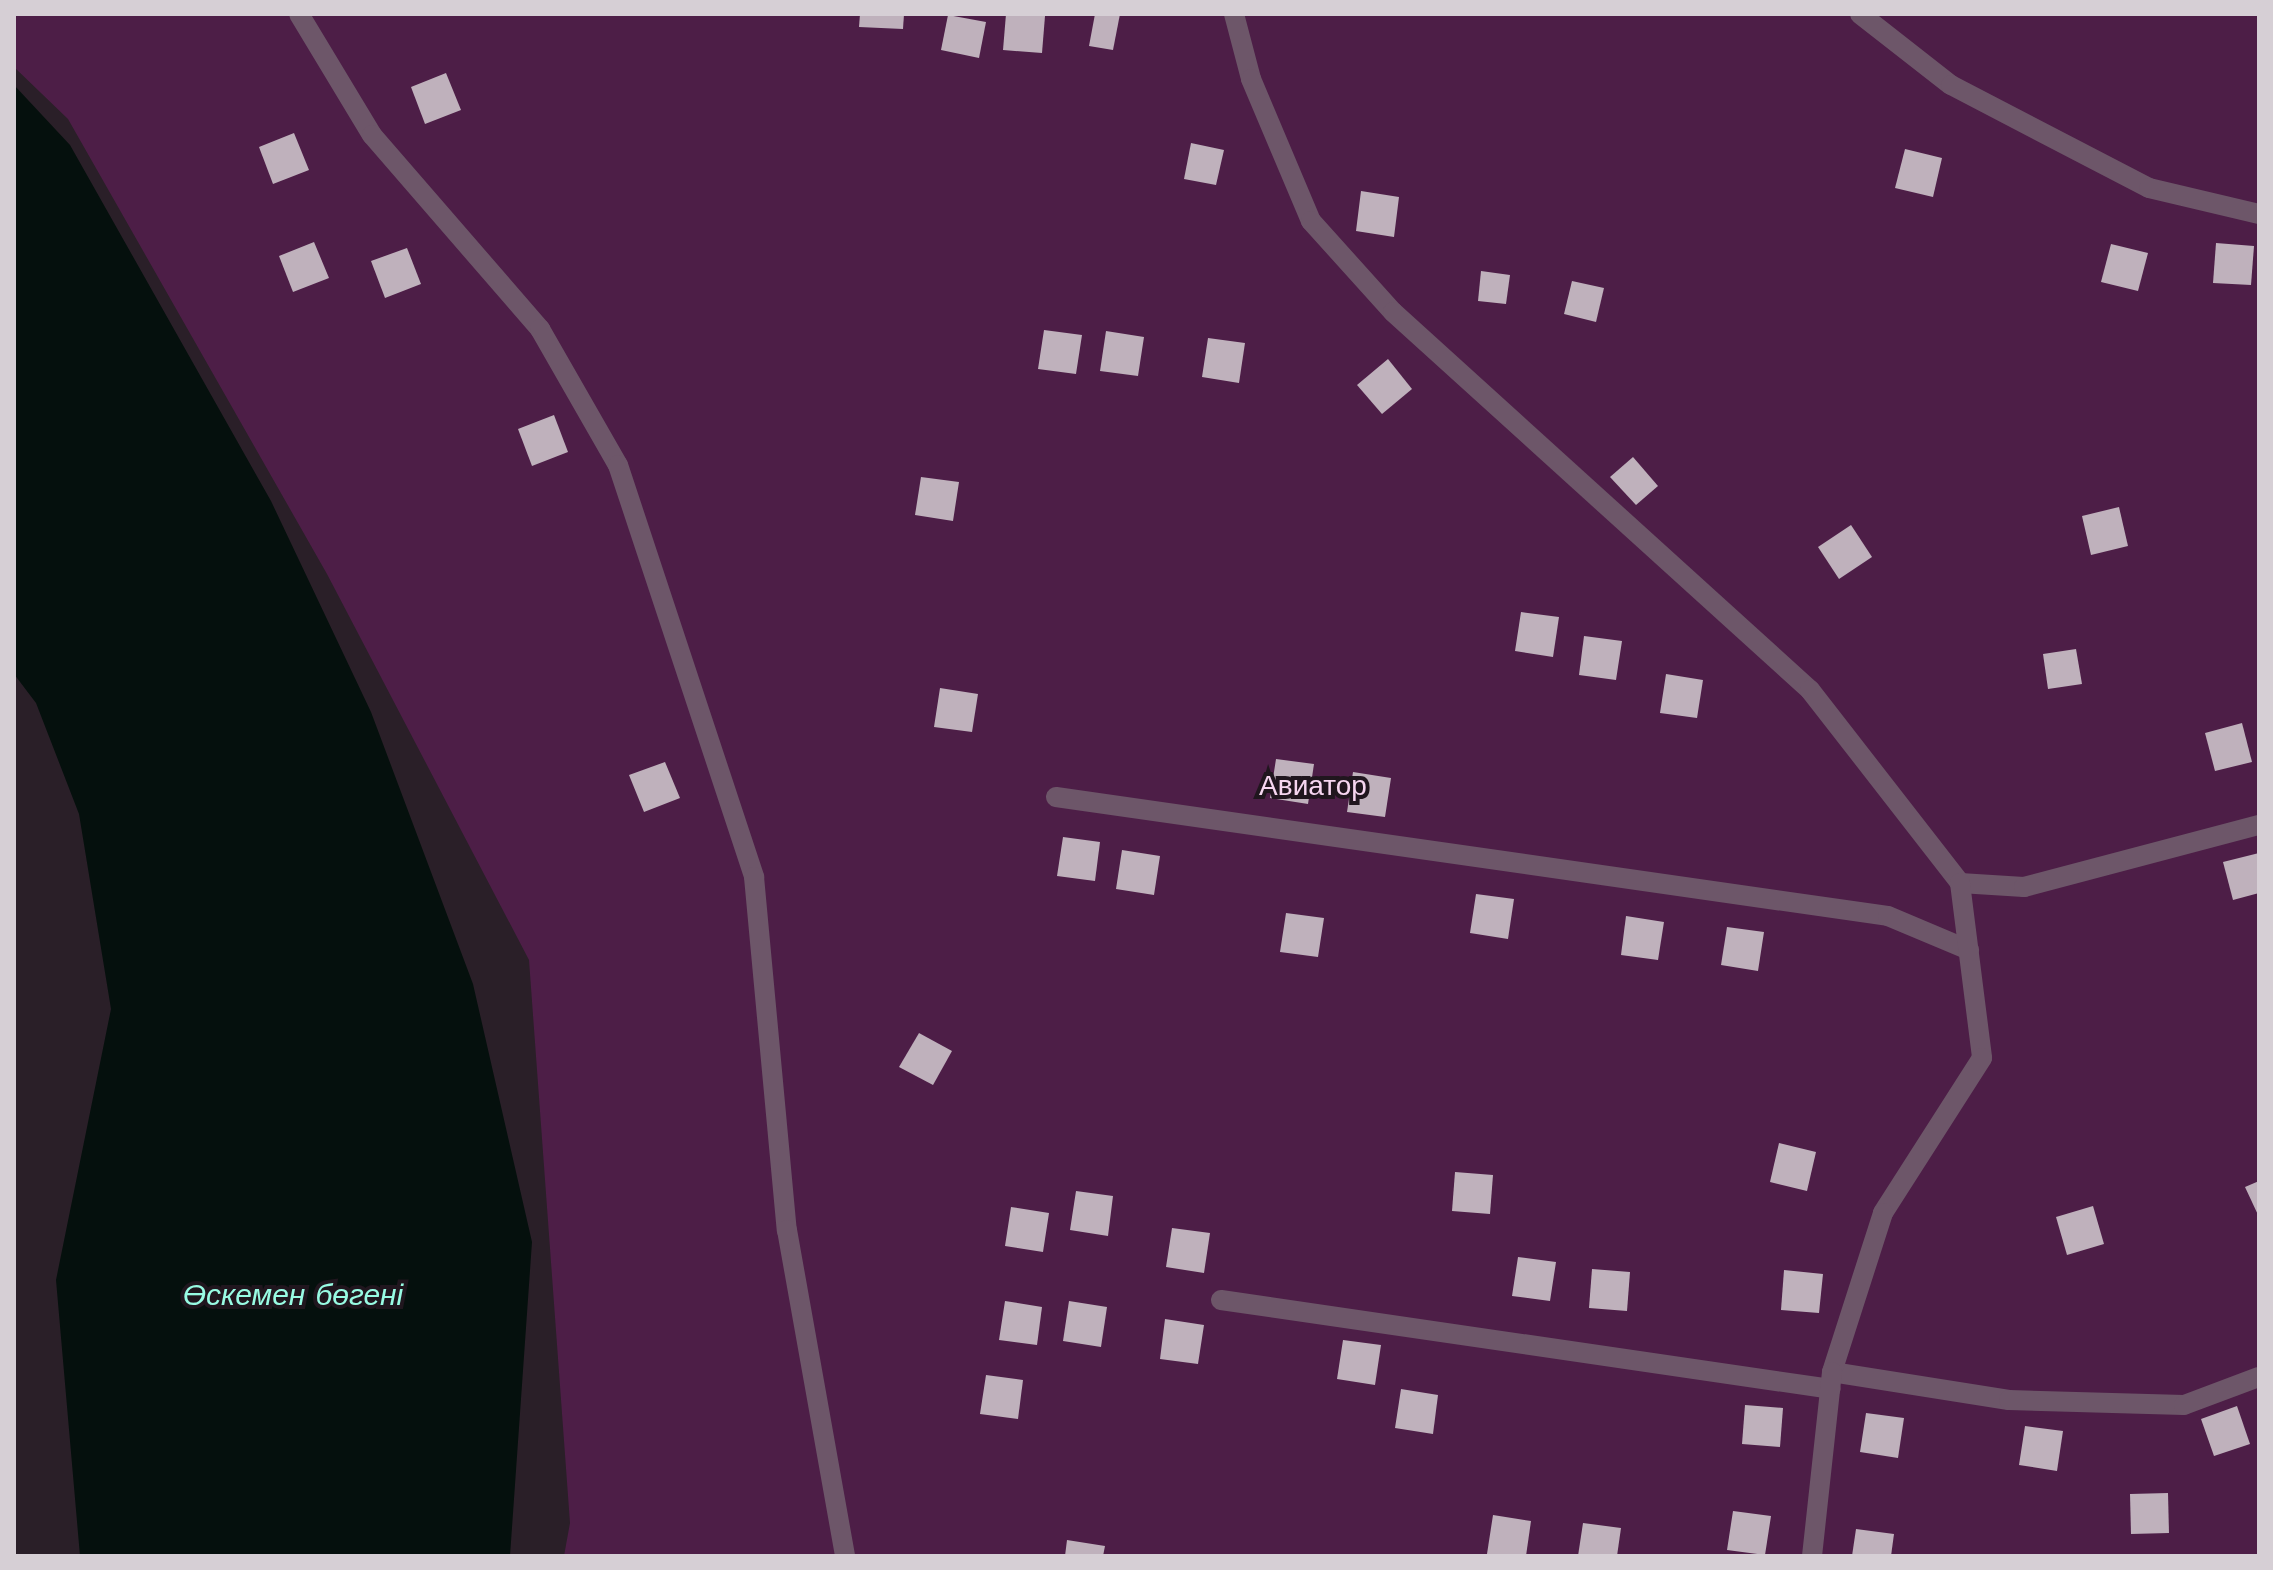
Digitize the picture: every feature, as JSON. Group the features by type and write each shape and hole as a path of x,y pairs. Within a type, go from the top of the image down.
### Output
{"street":[{"path":"299,14 372,135 540,329 618,465 754,877 787,1230 845,1556"},
{"path":"1234,14 1251,79 1311,221 1393,312 1810,690 1960,883 1982,1058 1883,1213 1832,1380 1812,1556"},
{"path":"1860,14 1951,85 2149,188 2259,214"},
{"path":"1056,797 1888,916 1969,950"},
{"path":"1960,883 2024,887 2259,825"},
{"path":"1221,1300 1832,1380 2009,1400 2184,1405 2259,1377"}],"green space":[{"name":"Авиатор","path":"14,14 2259,14 2259,1556 564,1556 570,1523 529,960 327,574 68,119 14,67"}],"water":[{"name":"Өскемен бөгені","path":"14,85 70,145 271,501 371,712 473,984 532,1242 510,1556 80,1556 56,1280 111,1009 79,814 36,703 14,674"}],"building":[{"path":"860,14 904,14 903,29 859,27"},
{"path":"1006,14 1045,16 1042,53 1003,50"},
{"path":"1095,14 1120,14 1113,50 1089,46"},
{"path":"948,15 986,22 979,58 941,50"},
{"path":"446,73 461,110 425,124 411,87"},
{"path":"294,133 309,170 273,184 259,147"},
{"path":"1191,143 1224,150 1216,185 1184,179"},
{"path":"1905,149 1942,158 1933,197 1895,188"},
{"path":"1361,191 1399,197 1394,237 1356,231"},
{"path":"314,242 329,278 293,292 279,256"},
{"path":"2216,243 2254,246 2251,285 2213,283"},
{"path":"2111,244 2148,253 2138,291 2101,282"},
{"path":"407,248 421,284 385,298 371,261"},
{"path":"1481,271 1510,275 1506,304 1478,301"},
{"path":"1572,281 1604,288 1596,322 1564,314"},
{"path":"1044,330 1082,335 1076,374 1038,369"},
{"path":"1106,331 1144,337 1138,376 1100,371"},
{"path":"1208,338 1245,343 1239,383 1202,377"},
{"path":"1388,359 1412,389 1382,414 1357,385"},
{"path":"554,415 568,452 532,466 518,429"},
{"path":"1633,457 1658,486 1636,505 1610,477"},
{"path":"921,477 959,482 953,521 915,515"},
{"path":"2119,507 2128,546 2091,555 2082,516"},
{"path":"1851,525 1872,557 1839,579 1818,547"},
{"path":"1521,612 1559,617 1553,657 1515,651"},
{"path":"1584,636 1622,641 1616,680 1579,675"},
{"path":"2076,649 2082,684 2048,689 2043,654"},
{"path":"1666,674 1703,680 1697,718 1660,713"},
{"path":"940,688 978,694 972,732 934,727"},
{"path":"2242,723 2252,762 2215,771 2205,733"},
{"path":"1276,759 1314,764 1308,804 1270,798"},
{"path":"665,762 680,798 644,812 629,775"},
{"path":"1353,772 1391,778 1385,817 1347,812"},
{"path":"1063,837 1100,842 1095,881 1057,876"},
{"path":"1122,850 1160,856 1154,895 1116,889"},
{"path":"2259,853 2259,893 2233,900 2223,862"},
{"path":"1476,894 1514,899 1508,939 1470,933"},
{"path":"1286,913 1324,918 1318,957 1280,952"},
{"path":"1626,916 1664,922 1658,960 1621,955"},
{"path":"1727,927 1764,932 1758,971 1721,965"},
{"path":"919,1033 952,1051 933,1085 899,1067"},
{"path":"1779,1143 1816,1152 1807,1191 1770,1182"},
{"path":"1455,1172 1493,1175 1490,1214 1452,1211"},
{"path":"2259,1181 2259,1217 2245,1187"},
{"path":"1076,1191 1113,1196 1108,1236 1070,1230"},
{"path":"2093,1206 2104,1244 2067,1255 2056,1217"},
{"path":"1011,1207 1049,1213 1043,1252 1005,1246"},
{"path":"1172,1228 1210,1233 1204,1273 1166,1267"},
{"path":"1518,1257 1556,1262 1550,1301 1512,1296"},
{"path":"1592,1269 1630,1272 1627,1311 1589,1308"},
{"path":"1784,1270 1823,1274 1819,1313 1781,1310"},
{"path":"1005,1301 1042,1307 1037,1345 999,1340"},
{"path":"1069,1301 1107,1307 1101,1347 1063,1341"},
{"path":"1165,1319 1204,1325 1198,1364 1160,1359"},
{"path":"1343,1340 1381,1345 1375,1385 1337,1379"},
{"path":"986,1375 1023,1380 1018,1419 980,1414"},
{"path":"1401,1389 1438,1395 1433,1434 1395,1428"},
{"path":"1745,1405 1783,1408 1780,1447 1742,1444"},
{"path":"2237,1406 2250,1444 2214,1456 2201,1419"},
{"path":"1866,1413 1904,1418 1898,1458 1860,1452"},
{"path":"2025,1426 2063,1431 2057,1471 2019,1465"},
{"path":"2168,1493 2169,1533 2131,1534 2130,1494"},
{"path":"1733,1511 1771,1516 1765,1555 1727,1550"},
{"path":"1493,1515 1531,1521 1526,1556 1487,1554"},
{"path":"1583,1523 1621,1528 1617,1556 1578,1556"},
{"path":"1856,1529 1894,1534 1891,1556 1852,1556"},
{"path":"1067,1540 1105,1546 1103,1556 1065,1556"}]}
